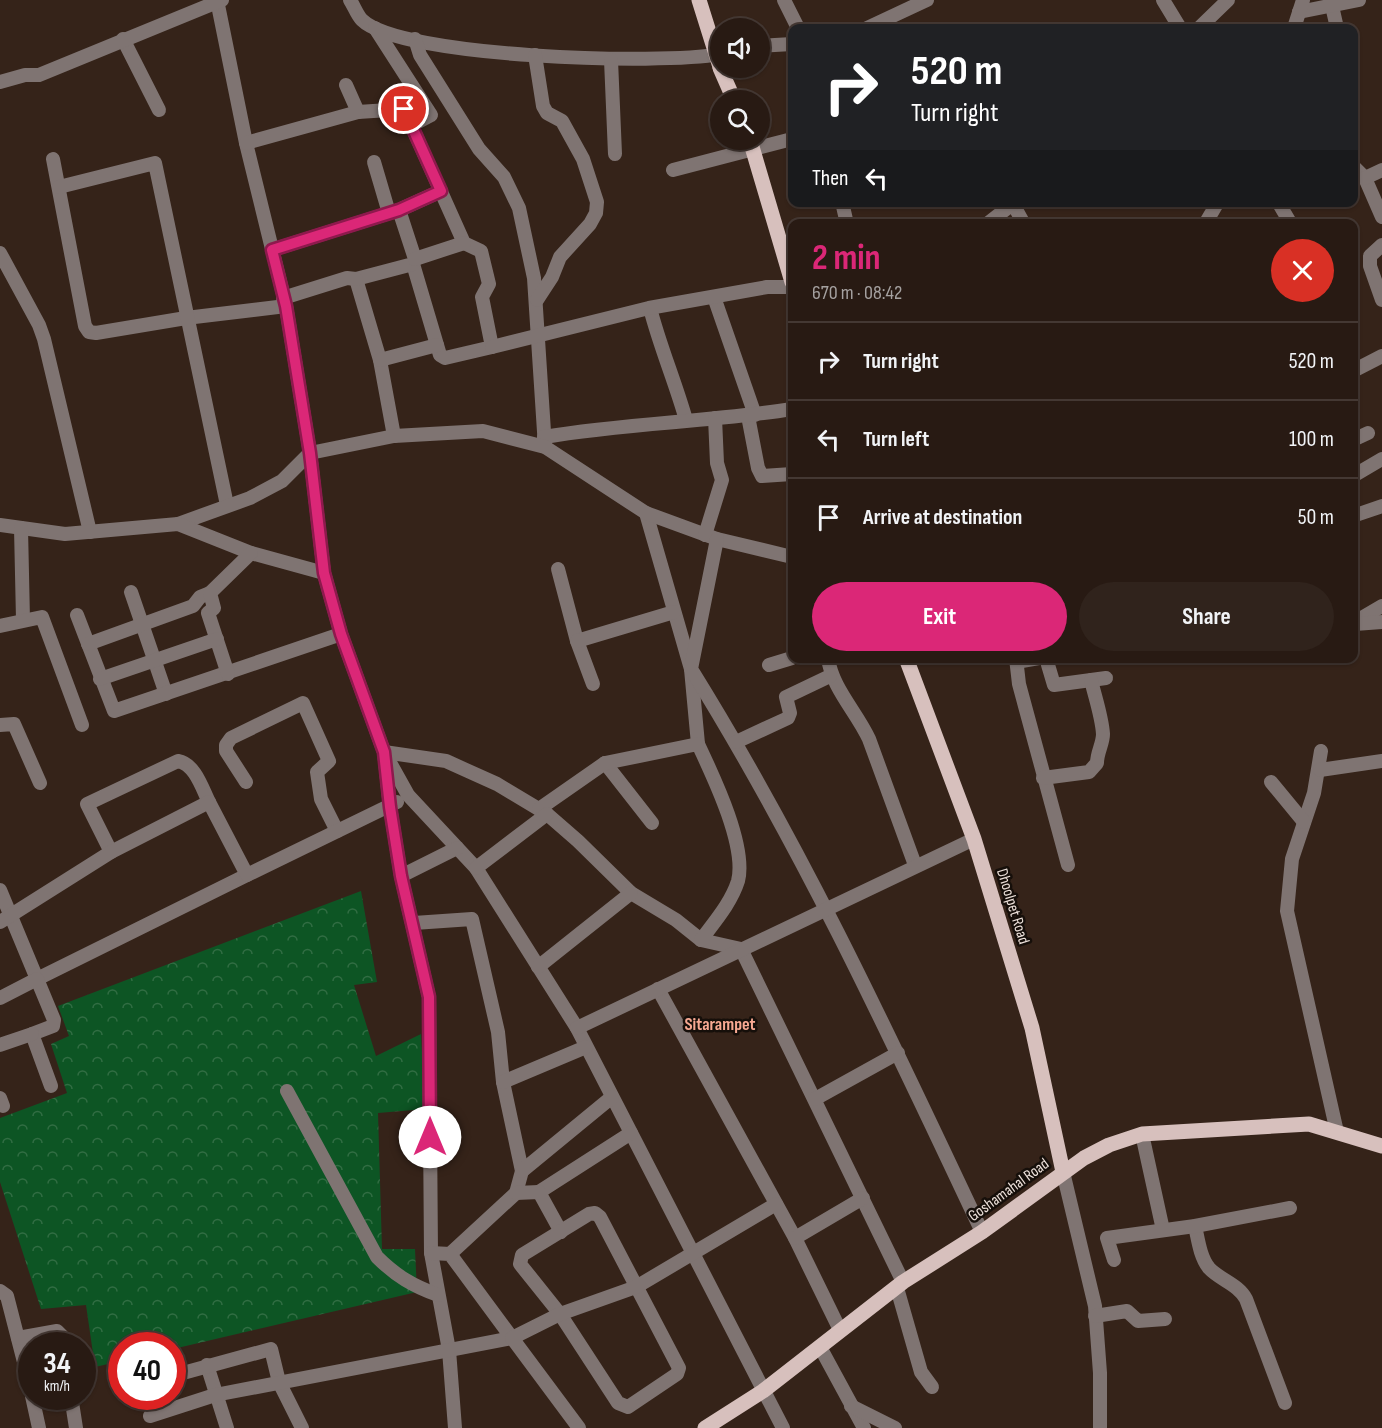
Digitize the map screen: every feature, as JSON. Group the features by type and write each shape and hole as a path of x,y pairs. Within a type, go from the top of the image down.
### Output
{"main road":[{"path":"699,0 710,34"},
{"path":"753,150 788,270"},
{"name":"Dhoolpet Road","path":"908,663 974,838 1032,1028 1063,1172"},
{"name":"Goshamahal Road","path":"705,1428 763,1391 900,1285 982,1232 1063,1172 1109,1145 1142,1134 1310,1124 1382,1146"}],"street":[{"path":"0,82 25,75 39,75 219,0 246,143 284,302 310,453 324,573 341,634 384,752 408,795 476,868 577,1028 783,1428"},
{"path":"350,0 362,20 393,35 490,53 611,60 710,61"},
{"path":"784,0 796,24"},
{"path":"876,24 927,0"},
{"path":"1163,0 1178,24"},
{"path":"1203,24 1228,0"},
{"path":"1295,24 1301,6 1332,6 1359,0"},
{"path":"1332,6 1336,24"},
{"path":"374,26 431,116 412,125"},
{"path":"123,39 159,110"},
{"path":"415,39 420,55 479,149 504,177 519,208 537,300 544,442"},
{"path":"770,45 788,44"},
{"path":"535,55 543,106 547,113 562,121 583,159 597,202 596,213 590,224 560,257 552,277 537,300"},
{"path":"611,60 615,154"},
{"path":"346,85 358,112"},
{"path":"246,143 358,112 404,109 464,243"},
{"path":"770,142 788,140"},
{"path":"673,170 736,150"},
{"path":"53,159 85,326 89,332 96,333 284,302 347,278 356,279 414,262 464,243 478,248 483,255 489,284 482,297 492,347"},
{"path":"374,162 414,262 440,355 445,358 538,338 650,308 788,284"},
{"path":"59,187 155,163 227,505"},
{"path":"1365,178 1382,170"},
{"path":"1358,171 1365,178 1382,217"},
{"path":"272,250 394,211 441,191"},
{"path":"993,219 1008,207"},
{"path":"1382,245 1370,256 1370,266 1382,300"},
{"path":"0,253 34,315 44,339 90,532"},
{"path":"356,279 380,360 394,436"},
{"path":"714,297 752,415 758,468 762,476 788,474"},
{"path":"650,308 661,351 676,384 686,420"},
{"path":"380,360 437,345"},
{"path":"1358,368 1382,356"},
{"path":"0,525 64,534 178,524 250,498 282,481 310,453 394,436 483,431 544,442 600,428 752,415 788,410"},
{"path":"715,418 717,463 722,480 691,669 736,742 825,908 898,1053 982,1232"},
{"path":"1358,438 1368,433"},
{"path":"544,442 646,513 711,537 788,555"},
{"path":"1358,473 1382,459"},
{"path":"1358,514 1382,506"},
{"path":"646,513 691,669 698,744 718,785 738,854 738,879 730,901 701,940"},
{"path":"178,524 251,553 324,573"},
{"path":"21,528 22,620"},
{"path":"88,644 193,606 200,597 210,593 251,553"},
{"path":"558,569 577,641 593,684"},
{"path":"131,592 166,694"},
{"path":"210,593 214,608 208,614 228,674"},
{"path":"1358,620 1382,606"},
{"path":"577,641 674,612"},
{"path":"77,615 114,711 341,634"},
{"path":"0,626 42,617 47,624 82,725"},
{"path":"1358,623 1382,622"},
{"path":"100,679 217,639"},
{"path":"769,665 788,659"},
{"path":"829,663 830,676 860,719 869,739 915,865"},
{"path":"1016,663 1019,684 1043,778 1068,865"},
{"path":"1047,663 1054,685 1106,678"},
{"path":"736,742 788,718 790,713 786,701 789,695 830,676"},
{"path":"1043,778 1089,772 1097,763 1103,731 1091,680"},
{"path":"246,782 226,752 226,745 231,738 303,703 329,761 317,772 321,799 337,831"},
{"path":"0,725 14,724 40,783"},
{"path":"476,868 605,763 698,744"},
{"path":"1321,751 1320,770 1292,859 1287,911 1337,1132"},
{"path":"384,752 401,876 414,923 429,997 431,1253 448,1350 455,1428"},
{"path":"384,752 446,761 496,784 543,812 578,841 631,893 675,920 701,940 741,949"},
{"path":"111,852 87,804 178,761 186,763 191,768 247,875"},
{"path":"1320,770 1382,761"},
{"path":"605,763 652,823"},
{"path":"1270,782 1304,822"},
{"path":"0,998 247,875 390,807 408,795"},
{"path":"6,919 111,852 209,802"},
{"path":"577,1028 974,838"},
{"path":"401,876 457,848"},
{"path":"0,890 6,919 37,979 54,1020 53,1026 0,1045"},
{"path":"538,967 631,893"},
{"path":"414,923 472,919 498,1032 503,1082 522,1171 516,1193 450,1254 431,1253"},
{"path":"741,949 863,1198 900,1285 921,1372 932,1387"},
{"path":"658,989 795,1238 840,1330"},
{"path":"32,1034 51,1086"},
{"path":"503,1082 586,1047"},
{"path":"815,1099 898,1053"},
{"path":"287,1091 377,1257 396,1275 411,1285 438,1295"},
{"path":"522,1171 612,1098"},
{"path":"516,1193 539,1192 631,1133"},
{"path":"1142,1134 1162,1230"},
{"path":"1063,1172 1095,1316 1100,1373 1100,1428"},
{"path":"539,1192 561,1232"},
{"path":"795,1238 863,1198"},
{"path":"150,1416 215,1395 512,1338 560,1314 636,1287 776,1204"},
{"path":"1114,1260 1107,1238 1195,1226 1290,1208"},
{"path":"589,1214 600,1217 636,1287 679,1368 677,1374 628,1407 618,1402 560,1314 519,1260 522,1255 589,1214"},
{"path":"1195,1226 1208,1267 1242,1292 1246,1299 1285,1403"},
{"path":"450,1254 579,1428"},
{"path":"0,1291 7,1296 18,1338"},
{"path":"1095,1316 1127,1311 1138,1321 1165,1319"},
{"path":"820,1347 864,1428"},
{"path":"186,1372 271,1349 279,1382 302,1428"},
{"path":"207,1365 227,1428"},
{"path":"851,1406 895,1428"},
{"path":"35,1410 39,1428"},
{"path":"73,1410 76,1428"}],"green space":[{"path":"361,891 377,982 354,985 376,1056 421,1034 425,1109 378,1113 382,1249 415,1249 417,1292 186,1346 186,1332 108,1332 108,1364 96,1367 96,1332 90,1332 86,1305 41,1309 0,1182 0,1118 67,1093 51,1044 69,1036 58,1006"}],"district":[{"name":"Sitarampet","path":"720,1024"}],"route":[{"path":"404,109 441,191 399,210 272,250 286,306 310,453 324,573 341,634 370,708 384,752 401,876 414,923 429,997 430,1137"}]}
